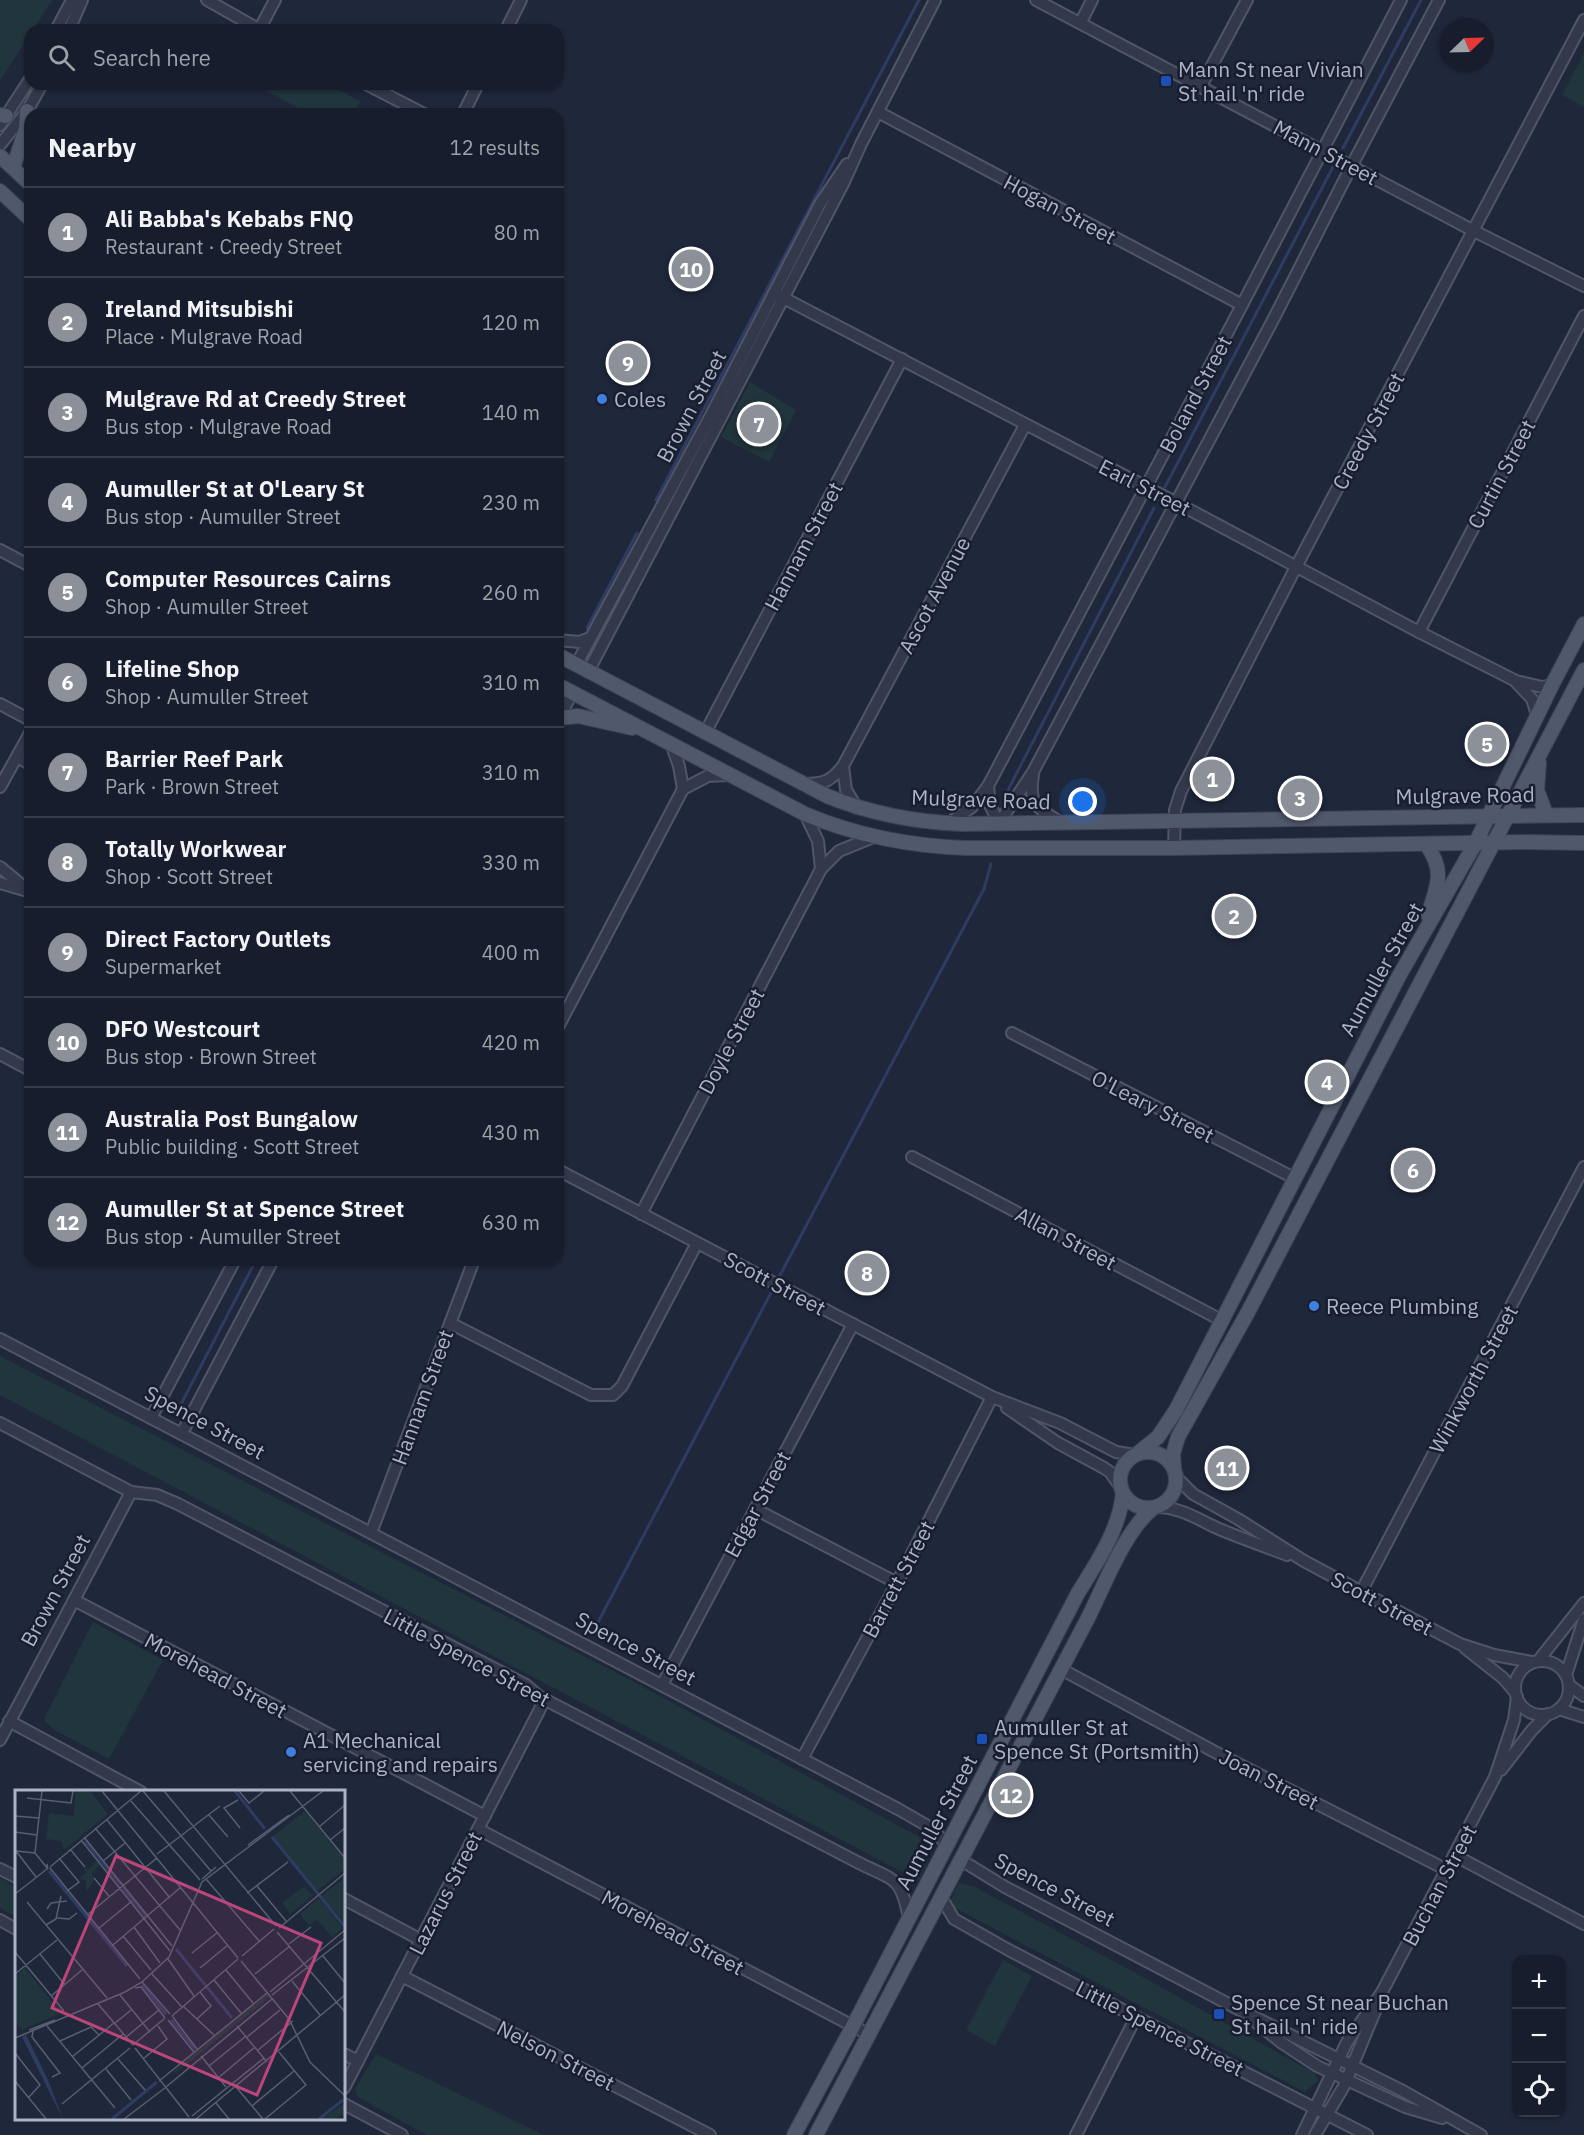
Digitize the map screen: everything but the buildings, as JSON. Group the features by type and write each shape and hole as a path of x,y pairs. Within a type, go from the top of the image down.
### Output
{"main road":[{"path":"13,168 24,135"},
{"path":"0,156 24,178"},
{"path":"0,190 24,213"},
{"name":"Aumuller Street","path":"1136,1454 1153,1442 1168,1424 1294,1178 1420,940 1474,844 1552,685 1580,639 1584,624"},
{"name":"Mulgrave Road","path":"564,658 802,784 857,808 900,818 949,823 1062,823 1584,815"},
{"name":"Brown Street","path":"572,693 582,669"},
{"name":"Aumuller Street","path":"1175,1473 1173,1454 1178,1437 1248,1312 1584,670"},
{"path":"564,688 804,814 872,838 956,848 1584,843"},
{"path":"564,718 578,716 651,733"},
{"path":"1542,749 1537,773 1537,790 1546,814"},
{"path":"1420,940 1438,883 1436,857 1426,844"},
{"path":"1356,1061 1377,1034 1392,1006 1397,1003 1406,1007"},
{"path":"1147,1451 1156,1452 1164,1456 1175,1473 1174,1490 1170,1498 1154,1508 1134,1505 1121,1490 1120,1473 1124,1464 1136,1454 1147,1451"},
{"name":"Aumuller Street","path":"794,2135 854,2026 1078,1593 1113,1530 1120,1512 1121,1490"},
{"name":"Aumuller Street","path":"816,2135 1133,1529 1154,1508"},
{"path":"1008,1728 1014,1732 1019,1730 1037,1699 1051,1688"},
{"name":"Spence Street","path":"947,1845 961,1860"}],"street":[{"path":"59,24 72,0"},
{"path":"72,24 82,0"},
{"path":"207,0 249,24"},
{"path":"263,24 275,0"},
{"path":"509,24 521,0"},
{"name":"Brown Street","path":"582,669 779,295 826,195 861,144 935,0"},
{"name":"Mann Street","path":"1036,0 1474,231 1584,286"},
{"path":"1081,22 1092,0"},
{"path":"1201,86 1247,0"},
{"name":"Boland Street","path":"949,823 972,807 988,786 1401,0"},
{"name":"Boland Street","path":"999,823 1033,772 1274,318 1439,0"},
{"name":"Creedy Street","path":"1174,848 1175,810 1181,791 1296,567 1584,20"},
{"path":"2,119 24,88"},
{"path":"29,108 39,90"},
{"path":"378,90 412,108"},
{"path":"466,108 475,90"},
{"name":"Hogan Street","path":"878,112 1242,305"},
{"path":"0,145 24,115"},
{"name":"Brown Street","path":"582,669 590,637 779,295"},
{"name":"Earl Street","path":"779,295 1516,681 1542,687 1552,685"},
{"name":"Curtin Street","path":"1419,632 1584,316"},
{"name":"Hannam Street","path":"705,733 902,359"},
{"name":"Ascot Avenue","path":"802,784 820,784 827,781 843,766 1025,425"},
{"path":"0,550 24,563"},
{"path":"564,641 579,642 590,637"},
{"name":"Earl Street","path":"1516,681 1532,699 1537,715"},
{"name":"Brown Street","path":"564,708 572,693"},
{"path":"0,704 24,717"},
{"path":"671,743 679,765 683,789"},
{"path":"1,787 24,744"},
{"path":"17,757 24,761"},
{"path":"843,766 846,790 857,808"},
{"name":"Boland Street","path":"1033,772 1030,791 1033,800 1041,810 1062,823"},
{"path":"564,1016 683,789 708,776 731,775"},
{"path":"988,786 990,805 999,823"},
{"path":"804,814 818,841 821,869"},
{"name":"Doyle Street","path":"641,1214 821,869 839,851 872,838"},
{"path":"0,867 24,888"},
{"path":"0,883 24,890"},
{"name":"O'Leary Street","path":"1012,1033 1294,1178"},
{"path":"0,1054 24,1067"},
{"name":"Allan Street","path":"912,1157 1221,1320"},
{"name":"Winkworth Street","path":"1361,1592 1584,1167"},
{"name":"Scott Street","path":"564,1173 992,1397 1060,1423 1116,1452 1136,1454"},
{"path":"450,1323 591,1395 613,1395 622,1386 697,1243"},
{"path":"151,1418 231,1266"},
{"path":"182,1433 270,1266"},
{"name":"Hannam Street","path":"371,1533 472,1266"},
{"name":"Edgar Street","path":"662,1685 853,1324"},
{"name":"Spence Street","path":"0,1339 928,1826 936,1831 947,1845"},
{"name":"Scott Street","path":"992,1397 1058,1443 1110,1472 1121,1490"},
{"name":"Barrett Street","path":"802,1759 897,1583 992,1397"},
{"name":"Little Spence Street","path":"0,1423 131,1492 153,1494 170,1500 526,1685 540,1697 859,1863 891,1877 902,1890 909,1919"},
{"name":"Scott Street","path":"1175,1473 1195,1495 1304,1561 1361,1592 1461,1644 1494,1655 1535,1661"},
{"name":"Brown Street","path":"0,1740 131,1492"},
{"name":"Scott Street","path":"1154,1508 1174,1508 1246,1540 1304,1561"},
{"path":"754,1509 897,1583"},
{"name":"Morehead Street","path":"74,1600 485,1816"},
{"path":"1584,1603 1535,1661 1519,1673 1515,1682 1516,1695 1521,1705 1530,1712 1548,1714 1559,1709 1567,1699 1567,1680 1584,1619"},
{"name":"Scott Street","path":"1461,1644 1503,1678 1516,1695"},
{"path":"1535,1661 1547,1661 1557,1665 1567,1680 1584,1696"},
{"name":"Joan Street","path":"1061,1669 1215,1752 1447,1870"},
{"name":"Buchan Street","path":"1315,2135 1346,2080 1382,1992 1495,1777 1514,1720 1516,1695"},
{"name":"Lazarus Street","path":"345,2086 539,1712 542,1704 540,1697"},
{"path":"1559,1709 1584,1717"},
{"name":"Buchan Street","path":"1495,1777 1532,1730 1548,1714"},
{"path":"9,1721 139,1790"},
{"name":"Morehead Street","path":"478,1830 868,2034"},
{"path":"1454,1855 1584,1924"},
{"name":"Spence Street","path":"961,1860 1005,1887 1240,2010 1403,2091 1481,2135"},
{"path":"0,1869 15,1876"},
{"name":"Little Spence Street","path":"941,1897 954,1918 1136,2017 1367,2135"},
{"path":"345,1900 421,1940"},
{"path":"926,1925 938,1920 954,1918"},
{"path":"0,1920 15,1928"},
{"name":"Nelson Street","path":"402,1976 710,2135"},
{"name":"Buchan Street","path":"1302,2135 1355,2029 1382,1992"},
{"name":"Spence Street","path":"1240,2010 1300,2056 1332,2073 1410,2109 1454,2121"},
{"path":"1076,2135 1136,2017"},
{"path":"345,2054 358,2061"},
{"path":"345,2105 402,2135"}],"shaded area":[{"path":"0,0 52,0 37,24 24,24 24,43 0,81"},
{"path":"1584,53 1584,107 1562,95"},
{"path":"264,90 339,90 360,101 357,108 298,108"},
{"path":"750,382 796,410 769,462 721,437"},
{"path":"0,1356 638,1684 934,1845 919,1881 0,1395"},
{"path":"93,1622 163,1660 109,1759 53,1729 45,1721"},
{"path":"0,1878 15,1886 15,1916 0,1908"},
{"path":"958,1883 973,1886 1134,1972 1316,2074 1318,2081 1305,2092 949,1905"},
{"path":"1003,1960 1032,1976 995,2046 966,2030"},
{"path":"376,2054 544,2135 427,2135 358,2097 355,2089"}],"waterway":[{"path":"656,500 919,0"},
{"path":"1343,148 1421,0"},
{"path":"1165,487 1333,167"},
{"path":"1004,801 1154,508"},
{"path":"587,628 637,533"},
{"path":"777,1281 984,889 991,864"},
{"path":"177,1412 253,1266"},
{"path":"595,1628 774,1287"}],"place":[{"name":"Mann St near Vivian St hail 'n' ride","path":"1166,81"},
{"name":"DFO Westcourt","path":"691,269"},
{"name":"Direct Factory Outlets","path":"628,363"},
{"name":"Coles","path":"602,399"},
{"name":"Barrier Reef Park","path":"759,424"},
{"name":"Computer Resources Cairns","path":"1487,744"},
{"name":"Ali Babba's Kebabs FNQ","path":"1212,779"},
{"name":"Mulgrave Rd at Creedy Street","path":"1300,798"},
{"name":"Ireland Mitsubishi","path":"1234,916"},
{"name":"Aumuller St at O'Leary St","path":"1327,1082"},
{"name":"Lifeline Shop","path":"1413,1170"},
{"name":"Totally Workwear","path":"867,1273"},
{"name":"Reece Plumbing","path":"1314,1306"},
{"name":"Australia Post Bungalow","path":"1227,1468"},
{"name":"Aumuller St at Spence St (Portsmith)","path":"982,1739"},
{"name":"A1 Mechanical servicing and repairs","path":"291,1752"},
{"name":"Aumuller St at Spence Street","path":"1011,1795"},
{"name":"Spence St near Buchan St hail 'n' ride","path":"1219,2014"}]}
